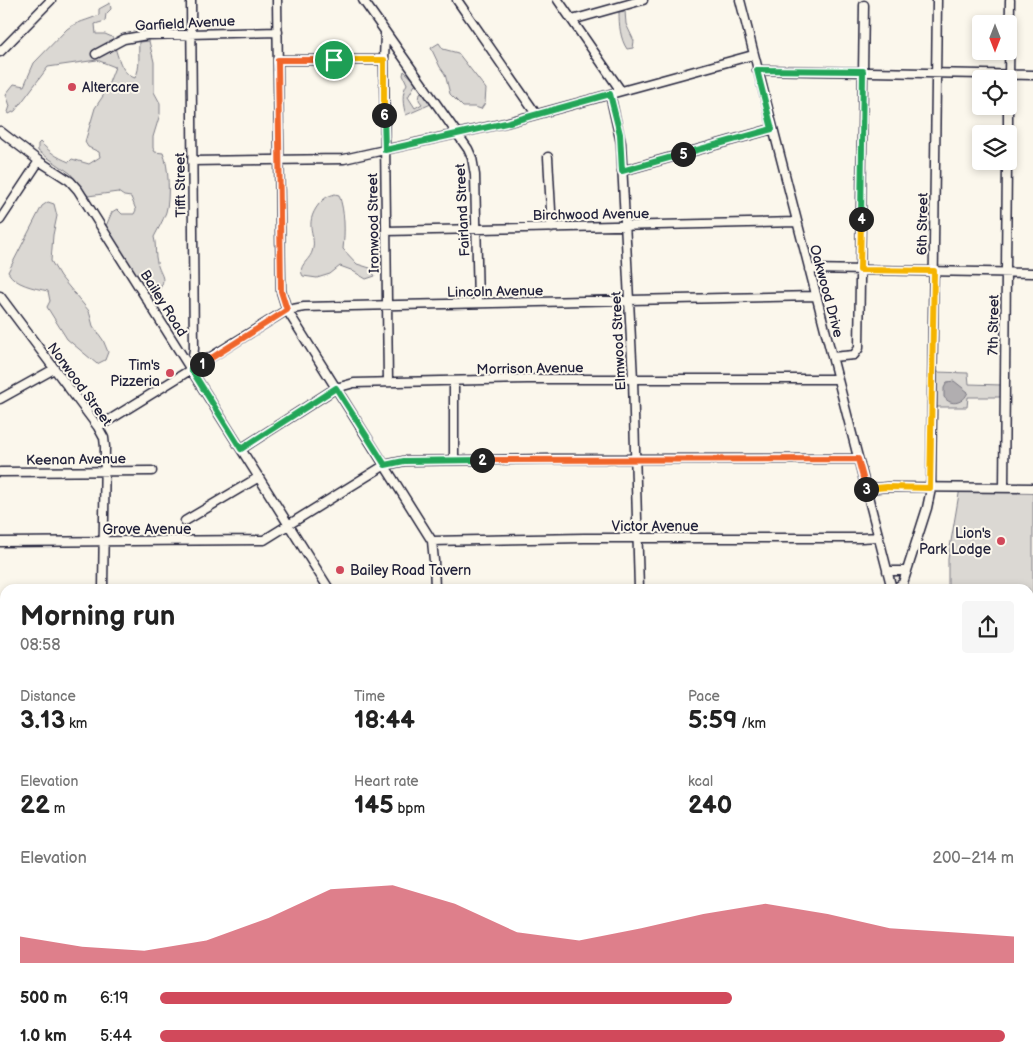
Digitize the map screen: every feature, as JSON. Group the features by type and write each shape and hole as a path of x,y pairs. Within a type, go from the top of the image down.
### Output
{"street":[{"path":"0,52 51,0"},
{"name":"Tifft Street","path":"190,0 194,349 191,369"},
{"path":"278,0 281,291 287,310 432,541 435,584"},
{"name":"Fairland Street","path":"363,0 468,149 474,166 478,303"},
{"path":"457,0 536,114"},
{"path":"558,0 621,91"},
{"path":"572,20 643,0"},
{"name":"Oakwood Drive","path":"740,0 891,584"},
{"name":"6th Street","path":"901,584 927,508 930,488 937,0"},
{"path":"1009,70 1010,0"},
{"path":"832,358 854,355 859,348 864,5"},
{"name":"Garfield Avenue","path":"96,54 124,40 139,36 278,32"},
{"name":"Ironwood Street","path":"385,33 388,382"},
{"path":"192,161 341,159 458,134 753,55"},
{"path":"278,60 384,60"},
{"path":"757,70 972,75"},
{"path":"1017,76 1033,75"},
{"name":"Elmwood Street","path":"610,94 620,134 633,380 639,584"},
{"path":"622,171 772,129"},
{"name":"Bailey Road","path":"0,131 78,190 326,584"},
{"path":"548,157 552,228"},
{"path":"0,220 39,161"},
{"name":"7th Street","path":"1004,488 1007,170"},
{"name":"Birchwood Avenue","path":"386,231 797,222"},
{"path":"809,269 1033,274"},
{"name":"Norwood Street","path":"0,296 98,427 105,443 103,584"},
{"name":"Lincoln Avenue","path":"98,427 287,310 304,307 816,296"},
{"path":"0,399 54,369"},
{"name":"Morrison Avenue","path":"241,449 336,388 354,383 837,379"},
{"path":"454,381 454,460"},
{"path":"385,465 404,461 454,460 858,459"},
{"name":"Grove Avenue","path":"0,542 255,541 268,539 385,465"},
{"name":"Keenan Avenue","path":"0,472 152,471"},
{"path":"186,521 258,477"},
{"path":"866,489 887,487 1033,488"},
{"name":"Victor Avenue","path":"432,541 878,537"},
{"path":"887,571 907,571"}],"shaded area":[{"path":"110,3 111,9 106,14 105,21 95,24 96,34 105,34 112,37 122,67 135,78 139,65 139,42 149,41 154,62 154,92 160,103 160,114 153,137 153,148 155,152 163,153 167,166 168,191 166,212 154,237 157,264 163,280 154,297 144,291 106,226 112,212 117,209 122,214 134,214 136,210 131,197 124,196 118,192 88,196 70,173 38,151 38,144 40,142 53,154 69,162 72,159 89,164 100,157 99,152 88,147 85,142 95,108 105,93 115,67 97,60 48,67 15,111 9,114 8,112 10,106 6,94 14,84 24,86 34,63 67,29 99,15 99,9"},
{"path":"625,11 626,24 634,41 633,48 627,49 621,36 619,21 619,12"},
{"path":"439,43 443,49 458,53 486,89 485,103 481,109 463,107 450,94 445,74 431,48"},
{"path":"404,71 416,83 408,97 415,108 422,104 419,100 420,93 423,91 431,104 406,115 403,104 403,95 407,84 403,75"},
{"path":"335,194 339,195 342,208 343,249 357,264 370,268 375,276 366,279 340,266 330,274 317,278 303,276 302,266 312,252 311,224 314,212 323,200"},
{"path":"48,202 54,204 57,216 51,261 60,276 89,311 93,326 103,340 108,352 105,360 97,364 67,339 47,307 50,301 48,291 20,283 8,272 42,206"},
{"path":"936,372 968,373 969,384 1002,385 1002,397 968,397 967,407 936,407"},
{"path":"954,381 968,392 964,399 954,403 944,397 944,388 947,382"},
{"path":"960,488 1033,488 1033,584 948,584 948,559"}],"place":[{"name":"Altercare","path":"72,87"},
{"name":"Tim's Pizzeria","path":"170,373"},
{"name":"Lion's Park Lodge","path":"1001,541"},
{"name":"Bailey Road Tavern","path":"340,570"}],"route":[{"path":"278,60 334,60 384,60 385,150 506,123 610,94 620,134 622,171 772,129 757,70 863,71 860,270 934,271 930,488 887,487 866,489 858,459 547,459 404,461 385,465 336,388 241,449 191,369 207,361 287,310 281,291 278,60"}]}
